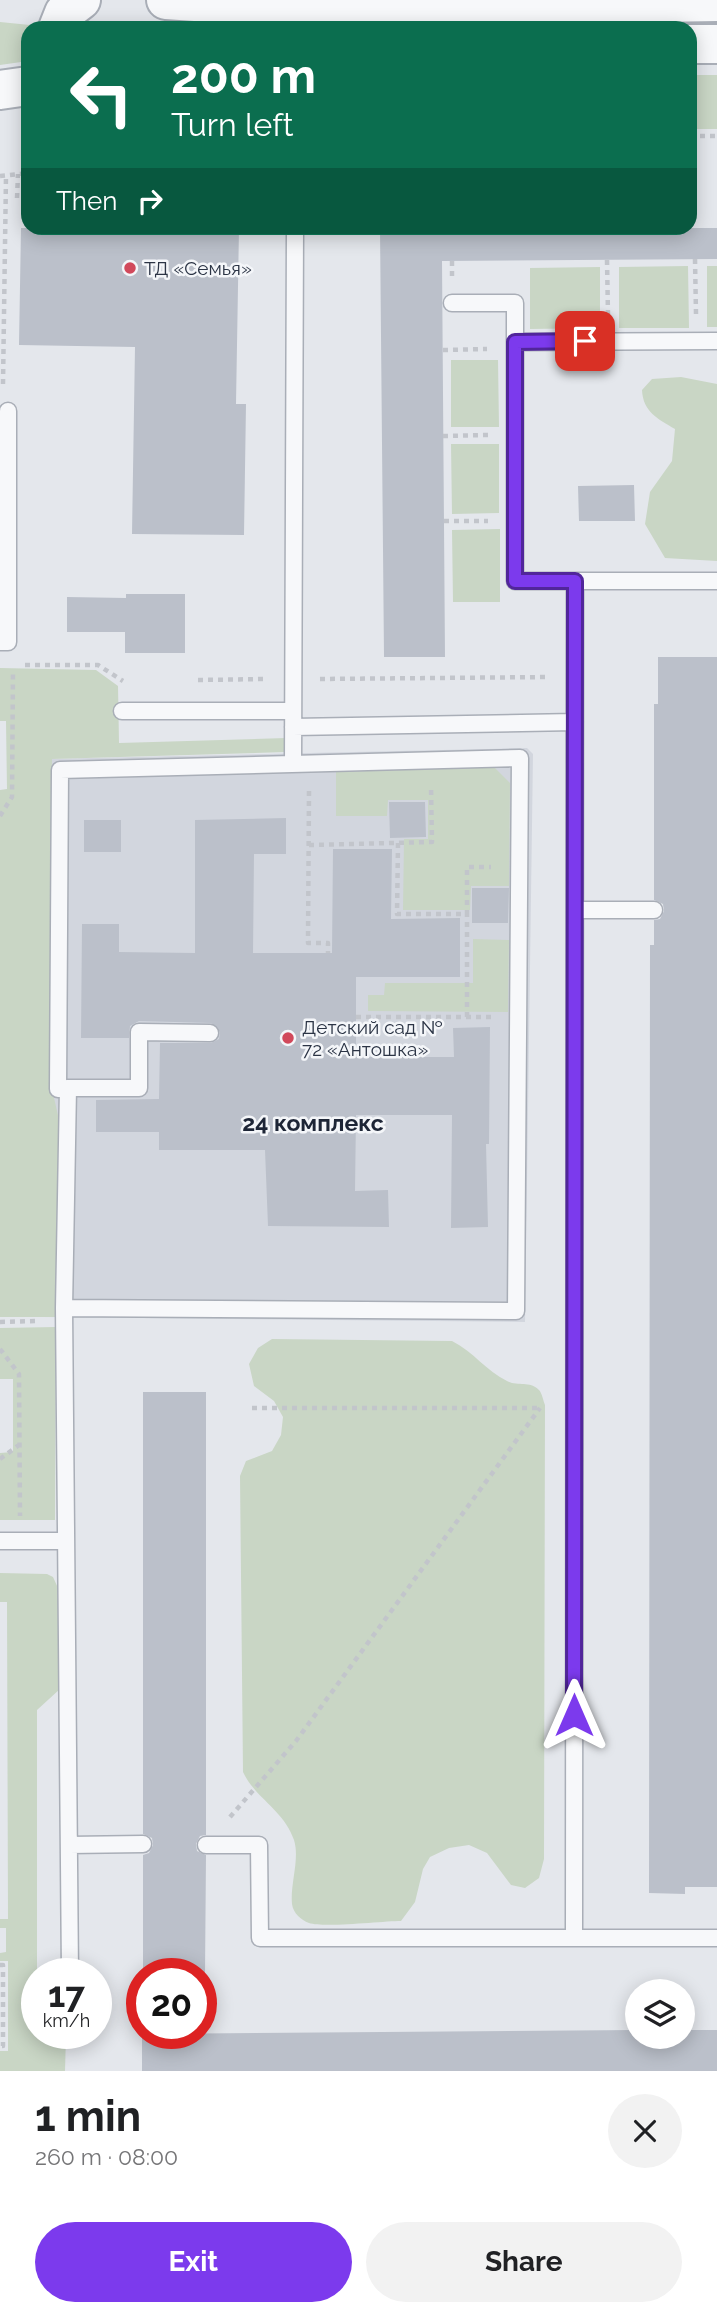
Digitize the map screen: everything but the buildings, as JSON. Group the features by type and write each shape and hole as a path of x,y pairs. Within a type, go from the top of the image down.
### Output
{"street":[{"path":"61,21 64,13 81,0"},
{"path":"166,0 299,5 717,2"},
{"path":"697,44 717,44"},
{"path":"0,90 21,87"}],"lane":[{"path":"295,235 293,719 301,764"},
{"path":"452,303 515,303 515,581 717,581"},
{"path":"515,345 608,341 717,341"},
{"path":"0,642 8,642 8,411"},
{"path":"574,1938 575,581"},
{"path":"122,711 293,719 575,723"},
{"path":"64,1308 516,1311 520,758 60,770 58,1089 139,1088 139,1032 210,1033"},
{"path":"575,910 654,910"},
{"path":"68,1088 64,1308 70,1958"},
{"path":"0,1541 66,1541"},
{"path":"69,1845 143,1844"},
{"path":"206,1845 259,1845 260,1938 717,1938"}],"path":[{"path":"697,136 717,135"},
{"path":"17,198 18,174"},
{"path":"3,392 3,176 21,174"},
{"path":"695,259 696,341"},
{"path":"607,260 608,341"},
{"path":"443,350 515,345"},
{"path":"443,436 516,435"},
{"path":"444,521 515,521"},
{"path":"0,816 12,797 13,665"},
{"path":"30,665 98,665 120,681 133,681"},
{"path":"186,680 575,677"},
{"path":"309,845 432,842 430,761"},
{"path":"301,764 309,845 308,943 328,943 328,953"},
{"path":"398,843 397,914 467,914"},
{"path":"467,1017 467,867 519,867"},
{"path":"356,1017 518,1017"},
{"path":"0,1349 19,1374 20,1541"},
{"path":"206,1845 296,1741 540,1408 252,1408"},
{"path":"0,1459 20,1444"},
{"path":"0,1965 3,1965 3,2046 0,2046"}],"shaded area":[{"name":"Детский сад № 72 «Антошка»","path":"527,748 533,754 525,1322 43,1317 49,759"}],"green space":[{"path":"0,22 21,24 21,62 0,65"},
{"path":"697,75 717,75 717,129 697,129"},
{"path":"688,266 689,328 619,328 619,267"},
{"path":"707,266 717,266 717,327 707,327"},
{"path":"600,267 600,328 530,329 530,268"},
{"path":"451,360 498,360 499,427 451,427"},
{"path":"681,377 717,384 717,561 665,558 645,524 650,492 672,461 675,429 648,409 642,390 652,379"},
{"path":"451,444 499,444 499,513 452,514"},
{"path":"500,529 500,602 453,602 452,530"},
{"path":"0,668 96,670 118,686 119,743 286,738 286,752 52,759 49,1076 60,1124 58,1317 0,1317 0,790 7,789 6,721 0,721"},
{"path":"494,767 510,783 509,886 471,886 470,910 403,910 404,839 428,839 428,800 388,800 387,816 336,816 336,772"},
{"path":"473,939 509,940 508,1012 368,1011 368,995 384,995 385,983 473,983"},
{"path":"56,1327 55,1520 0,1520 0,1453 13,1452 13,1379 0,1379 0,1328"},
{"path":"272,1339 452,1341 500,1377 511,1383 531,1385 541,1393 545,1405 544,1859 539,1878 525,1888 511,1885 487,1853 469,1845 449,1848 430,1857 423,1869 415,1902 401,1921 317,1924 303,1920 294,1910 294,1840 284,1820 243,1772 240,1476 246,1461 272,1451 281,1435 283,1417 274,1401 254,1386 249,1364 258,1348"},
{"path":"0,1573 47,1574 53,1577 58,1588 60,1689 37,1710 37,1958 21,1958 21,2049 66,2049 65,2071 0,2071 0,2051 8,2051 8,1961 0,1961 0,1953 6,1952 6,1928 0,1928 0,1919 8,1919 7,1602 0,1602"}],"place":[{"name":"ТД «Семья»","path":"130,268"},
{"name":"Детский сад № 72 «Антошка»","path":"288,1038"}],"district":[{"name":"24 комплекс","path":"313,1122"}],"route":[{"path":"574,1715 575,581 515,581 515,342 585,341"}]}
